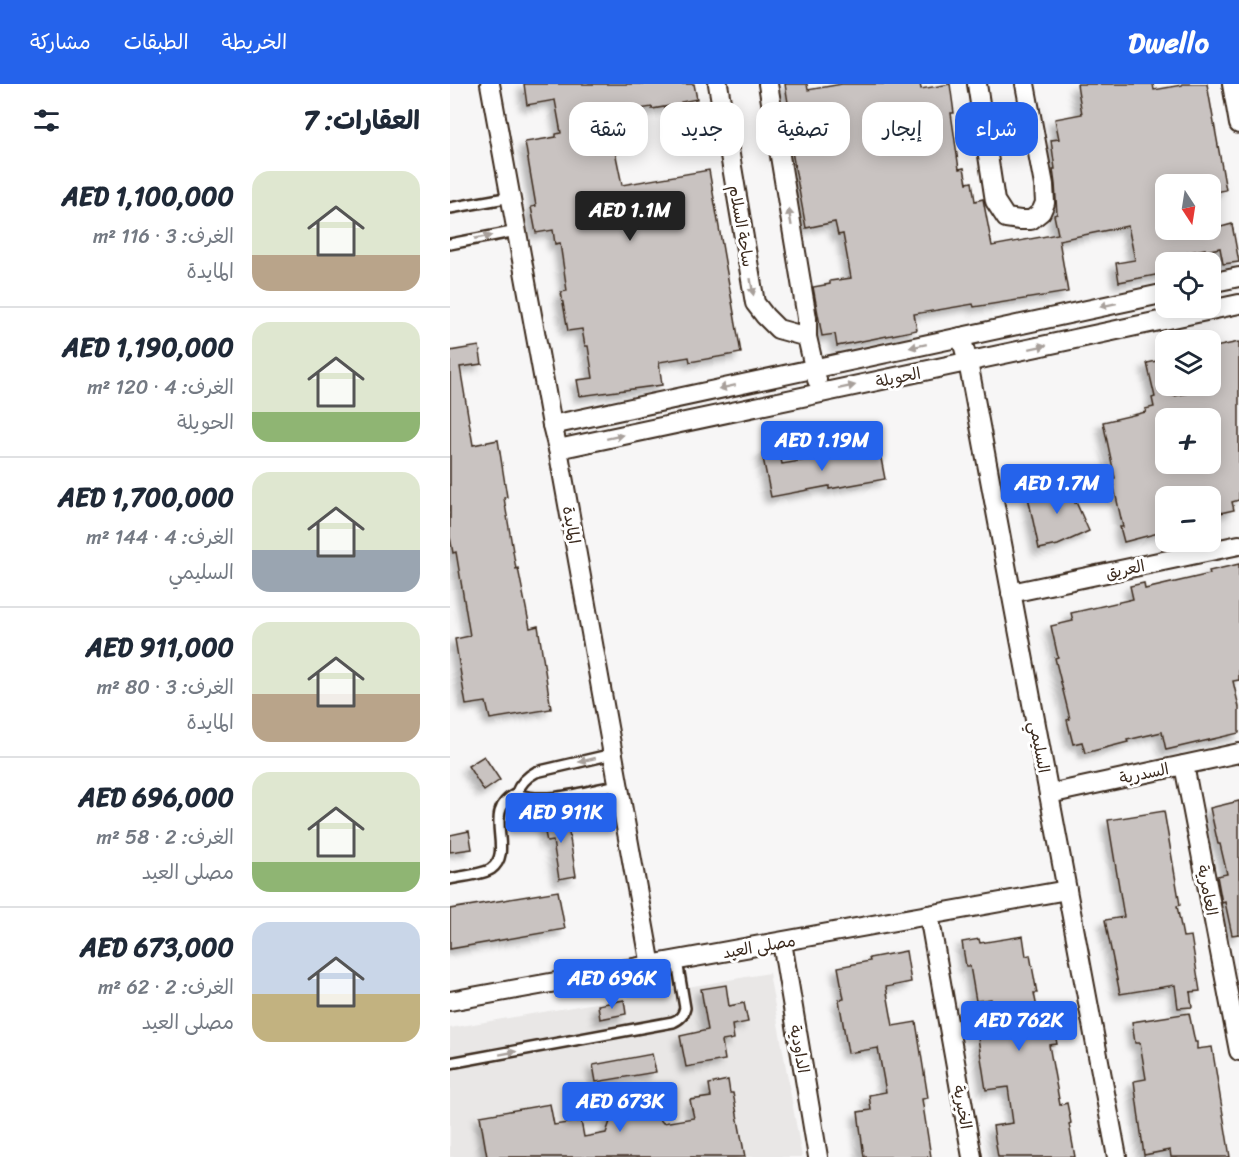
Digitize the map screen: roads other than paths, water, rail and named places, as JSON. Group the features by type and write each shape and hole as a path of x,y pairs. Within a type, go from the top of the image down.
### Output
{"street":[{"name":"المايدة","path":"490,84 651,966"},
{"name":"ساحة السلام","path":"718,84 755,303 778,328 807,337"},
{"path":"768,84 807,318 807,337 821,393"},
{"path":"976,84 995,201 1006,218 1031,220 1041,212 1045,203 1044,185 1025,84"},
{"path":"1232,84 1239,124"},
{"path":"1221,281 1239,277"},
{"name":"الحويلة","path":"552,424 1155,295"},
{"name":"الحويلة","path":"558,449 1239,304"},
{"name":"السليمي","path":"961,337 968,362 1117,1157"},
{"name":"العريق","path":"1011,593 1239,545"},
{"name":"السدرية","path":"1049,794 1239,753"},
{"name":"العامرية","path":"1184,765 1232,978 1239,1050"},
{"name":"مصلى العيد","path":"450,1001 1067,890"},
{"name":"الخيرية","path":"929,915 972,1157"},
{"name":"الداودية","path":"782,942 818,1157"}],"lane":[{"path":"450,208 511,197"},
{"path":"450,244 517,231"},
{"path":"450,879 481,873 494,867 498,862 501,808 509,797 516,794 523,781 536,772 613,754"},
{"path":"516,794 526,798 547,799 618,785"},
{"path":"450,1063 673,1022 679,1019 685,1008 677,961"}]}
